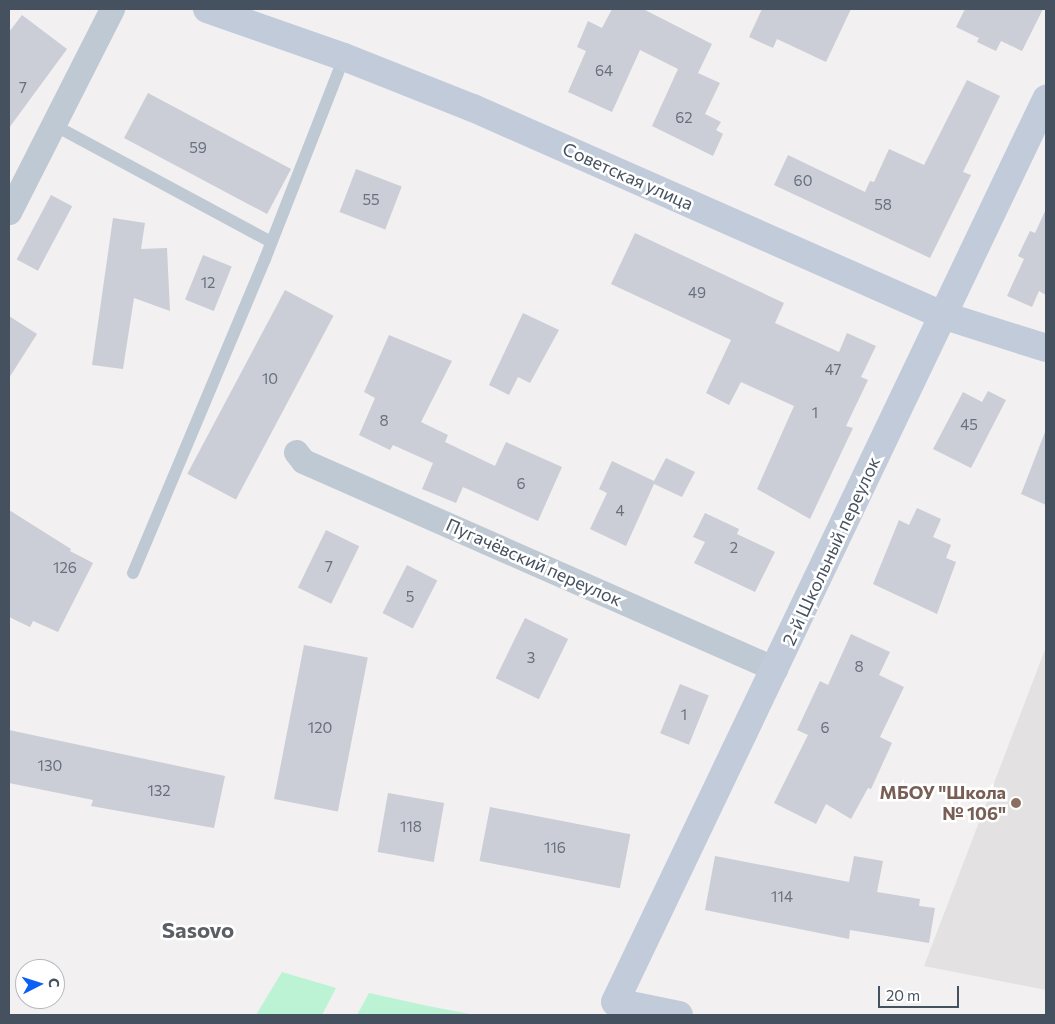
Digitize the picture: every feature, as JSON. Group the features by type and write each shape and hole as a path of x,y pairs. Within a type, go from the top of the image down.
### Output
{"street":[{"path":"9,212 112,9"},
{"name":"Советская улица","path":"207,9 344,57 608,166 798,254 942,315 1046,348"},
{"name":"2-й Школьный переулок","path":"679,1015 615,1002 1046,98"},
{"name":"Пугачёвский переулок","path":"296,452 303,461 775,669"}],"lane":[{"path":"133,573 271,242 344,57"},
{"path":"52,124 271,242"}],"shaded area":[{"name":"МБОУ \"Школа № 106\"","path":"1046,647 1046,990 924,966"}],"green space":[{"path":"282,972 336,988 322,1015 256,1015"},
{"path":"369,993 428,1006 475,1015 357,1015"}],"building":[{"path":"612,9 643,9 712,44 698,73 720,83 705,114 721,122 716,130 723,134 713,156 652,126 678,69 640,50 612,112 568,92 586,51 577,47 588,21 602,28"},
{"path":"762,9 851,9 826,62 777,39 773,48 749,37"},
{"path":"965,9 1043,9 1022,51 1001,41 996,51 977,42 979,38 956,27"},
{"path":"22,15 67,49 9,128 9,32"},
{"path":"967,80 1000,96 963,172 971,175 930,258 774,185 788,155 865,192 870,181 874,182 889,149 924,165"},
{"path":"148,93 291,169 267,214 124,138"},
{"path":"356,169 402,187 385,230 340,212"},
{"path":"51,195 72,206 38,271 17,259"},
{"path":"1046,209 1046,295 1039,291 1032,307 1007,296 1024,259 1018,256 1030,231 1035,233"},
{"path":"113,218 145,223 141,249 167,248 170,311 134,298 123,369 92,365"},
{"path":"635,233 784,303 775,323 839,352 847,333 876,346 861,377 868,380 846,426 853,428 810,519 757,489 794,406 741,382 729,405 706,393 731,340 611,284"},
{"path":"203,255 232,267 214,311 185,300"},
{"path":"285,290 334,316 236,499 187,474"},
{"path":"523,313 559,330 530,383 518,377 509,395 489,385"},
{"path":"9,316 37,334 9,378"},
{"path":"389,335 452,361 421,422 448,435 445,442 495,466 506,442 562,467 538,521 463,487 456,503 422,489 433,463 393,445 390,450 359,435 375,398 364,392"},
{"path":"988,391 1006,400 971,468 933,449 963,392 982,402"},
{"path":"1046,433 1046,505 1021,494"},
{"path":"666,458 695,472 682,497 654,484 626,546 590,529 607,493 599,489 612,461 654,481"},
{"path":"917,508 941,519 933,537 951,545 946,558 956,562 937,614 873,584 899,520 909,525"},
{"path":"9,510 71,549 70,551 93,563 58,632 33,621 30,627 9,617"},
{"path":"705,513 739,529 737,534 775,552 755,592 694,563 705,542 693,537"},
{"path":"326,530 359,546 331,604 298,588"},
{"path":"407,565 437,580 413,629 382,613"},
{"path":"525,618 568,639 539,699 496,678"},
{"path":"851,634 890,652 879,675 904,687 880,737 892,743 871,789 868,788 851,819 826,804 816,824 774,803 808,735 797,730 820,681 828,685"},
{"path":"304,645 368,657 338,812 274,799"},
{"path":"680,684 709,696 689,745 660,733"},
{"path":"9,730 225,776 214,828 91,806 93,800 9,783"},
{"path":"388,793 444,803 434,862 378,852"},
{"path":"490,807 630,834 620,888 480,861"},
{"path":"715,856 849,882 854,856 883,861 877,892 920,899 919,906 935,908 929,943 850,930 849,939 705,910"}],"place":[{"name":"МБОУ \"Школа № 106\"","path":"1016,803"}],"district":[{"name":"Sasovo","path":"198,930"}]}
